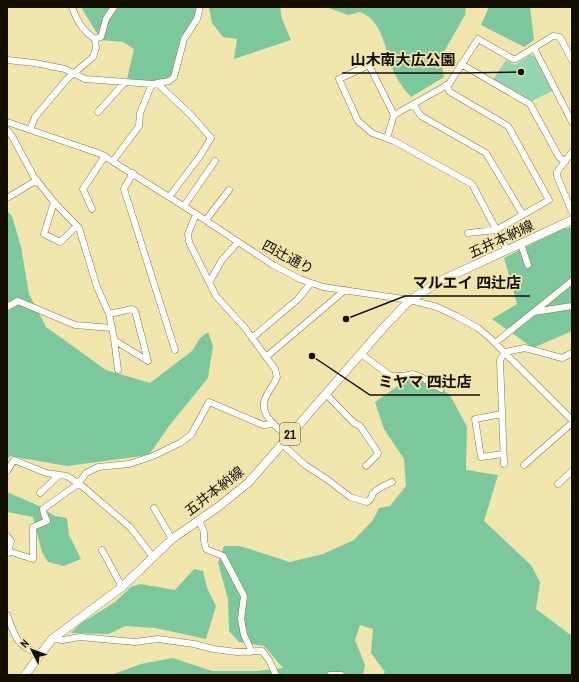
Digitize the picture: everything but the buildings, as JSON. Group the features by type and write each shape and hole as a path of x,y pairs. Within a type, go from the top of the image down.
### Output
{"main road":[{"name":"五井本納線","path":"25,675 52,639 122,586 172,539 200,520 249,482 384,327 410,300 440,281 572,220"}],"street":[{"path":"30,130 35,117 73,73 90,60 95,53 95,39 81,26 72,7"},
{"path":"95,39 101,37 106,19 114,7"},
{"path":"7,60 35,63 65,69 85,79 154,84 169,81 174,77 184,39 197,19 200,7"},
{"path":"387,138 394,115 449,84 478,40 513,59 518,59 553,36 557,36 560,37 570,52 572,60"},
{"path":"534,48 572,122"},
{"path":"461,64 530,104 559,157 565,162"},
{"path":"394,115 369,65 339,79 358,121 372,133 394,141 472,184 507,250"},
{"path":"98,112 126,82"},
{"path":"113,161 139,126 140,113 154,84"},
{"path":"154,84 192,115 211,138 200,156 170,197"},
{"path":"446,85 450,92 508,126 549,200 496,230 468,233"},
{"path":"413,104 421,116 486,153 523,215"},
{"name":"四辻通り","path":"7,122 78,145 105,156 206,220 273,265 300,280 323,287 410,300 437,307 456,316 478,328 505,352 572,421"},
{"path":"7,130 12,136 36,180 54,202 79,228 90,260 97,288 109,314 118,370"},
{"path":"572,152 557,172 557,176 572,212"},
{"path":"92,209 83,189 105,156"},
{"path":"184,206 215,162"},
{"path":"133,173 124,189 175,350"},
{"path":"7,198 36,180"},
{"path":"206,220 229,190"},
{"path":"54,202 44,234 60,242 77,226"},
{"path":"196,214 188,234 189,242 204,274 210,281 216,296 252,338 275,369 278,377 264,400 264,411 274,424 288,437"},
{"path":"210,281 222,260 238,242"},
{"path":"521,244 528,265"},
{"path":"495,343 572,281"},
{"path":"252,338 298,299 311,283"},
{"path":"266,357 344,290"},
{"path":"7,307 18,301 75,325 112,328"},
{"path":"533,312 572,306"},
{"path":"109,314 132,309 135,312 148,361 114,340"},
{"path":"504,464 500,360 505,352 525,348 562,358 572,353"},
{"path":"361,354 391,376 413,374 421,377 440,390"},
{"path":"326,394 354,423 360,426 376,448 378,453 377,455 366,466"},
{"path":"7,536 11,541 8,553 33,559 33,527 47,521 43,509 78,484 86,474 98,467 129,464 153,456 180,443 191,435 209,402 263,425 274,424"},
{"path":"502,414 475,419 481,456 503,454"},
{"path":"524,465 572,421"},
{"path":"282,444 305,465 350,497 367,502 371,500 374,493 382,486 392,482"},
{"path":"7,471 14,460 46,473 67,476 131,528 153,557"},
{"path":"558,484 572,471"},
{"path":"40,493 59,475"},
{"path":"154,508 172,539"},
{"path":"200,520 204,532 206,549 223,556 244,596 241,619 244,635 250,648 250,652"},
{"path":"102,550 122,586"},
{"path":"7,615 14,634 21,644 27,649 41,655"},
{"path":"52,639 63,640 80,637 135,642 158,639 194,644 213,650 250,652 262,651 266,655 276,675"},
{"path":"330,675 341,675"}],"green space":[{"path":"81,7 200,7 188,30 171,78 157,82 127,79 134,49 123,42 101,40"},
{"path":"209,7 280,7 282,19 291,40 234,59 237,39 223,37 212,23"},
{"path":"326,7 466,7 465,15 441,57 444,77 411,97 403,87 392,68 383,40 375,23 360,12 348,15"},
{"path":"489,7 530,7 534,40 524,47 481,25"},
{"path":"530,55 535,56 552,91 532,101 493,80 506,60 515,65"},
{"path":"7,211 12,216 21,247 29,294 46,327 106,370 150,383 192,351 200,338 208,332 213,346 208,378 169,426 149,455 67,466 10,456 7,460"},
{"path":"572,227 572,331 533,348 492,319 517,304 504,258 561,229"},
{"path":"412,376 429,380 450,395 467,427 466,470 498,475 484,521 531,565 540,582 536,609 572,636 572,675 382,675 385,672 371,653 373,629 360,625 355,640 365,665 363,675 111,675 141,664 173,658 212,671 257,671 283,668 264,646 239,642 229,631 228,599 218,563 224,546 240,546 290,562 323,554 354,540 373,520 379,508 390,506 406,486 404,459 384,429 375,402"},
{"path":"7,492 39,506 55,516 67,518 69,535 81,559 64,566 48,562 42,552 33,517 7,512"},
{"path":"194,569 203,571 207,588 216,606 206,639 155,628 125,626 109,634 71,633 80,624 115,602 131,587 140,584 175,590"}],"place":[{"name":"山木南大広公園","path":"521,72"},
{"name":"マルエイ 四辻店","path":"346,319"},
{"name":"ミヤマ 四辻店","path":"312,356"}]}
